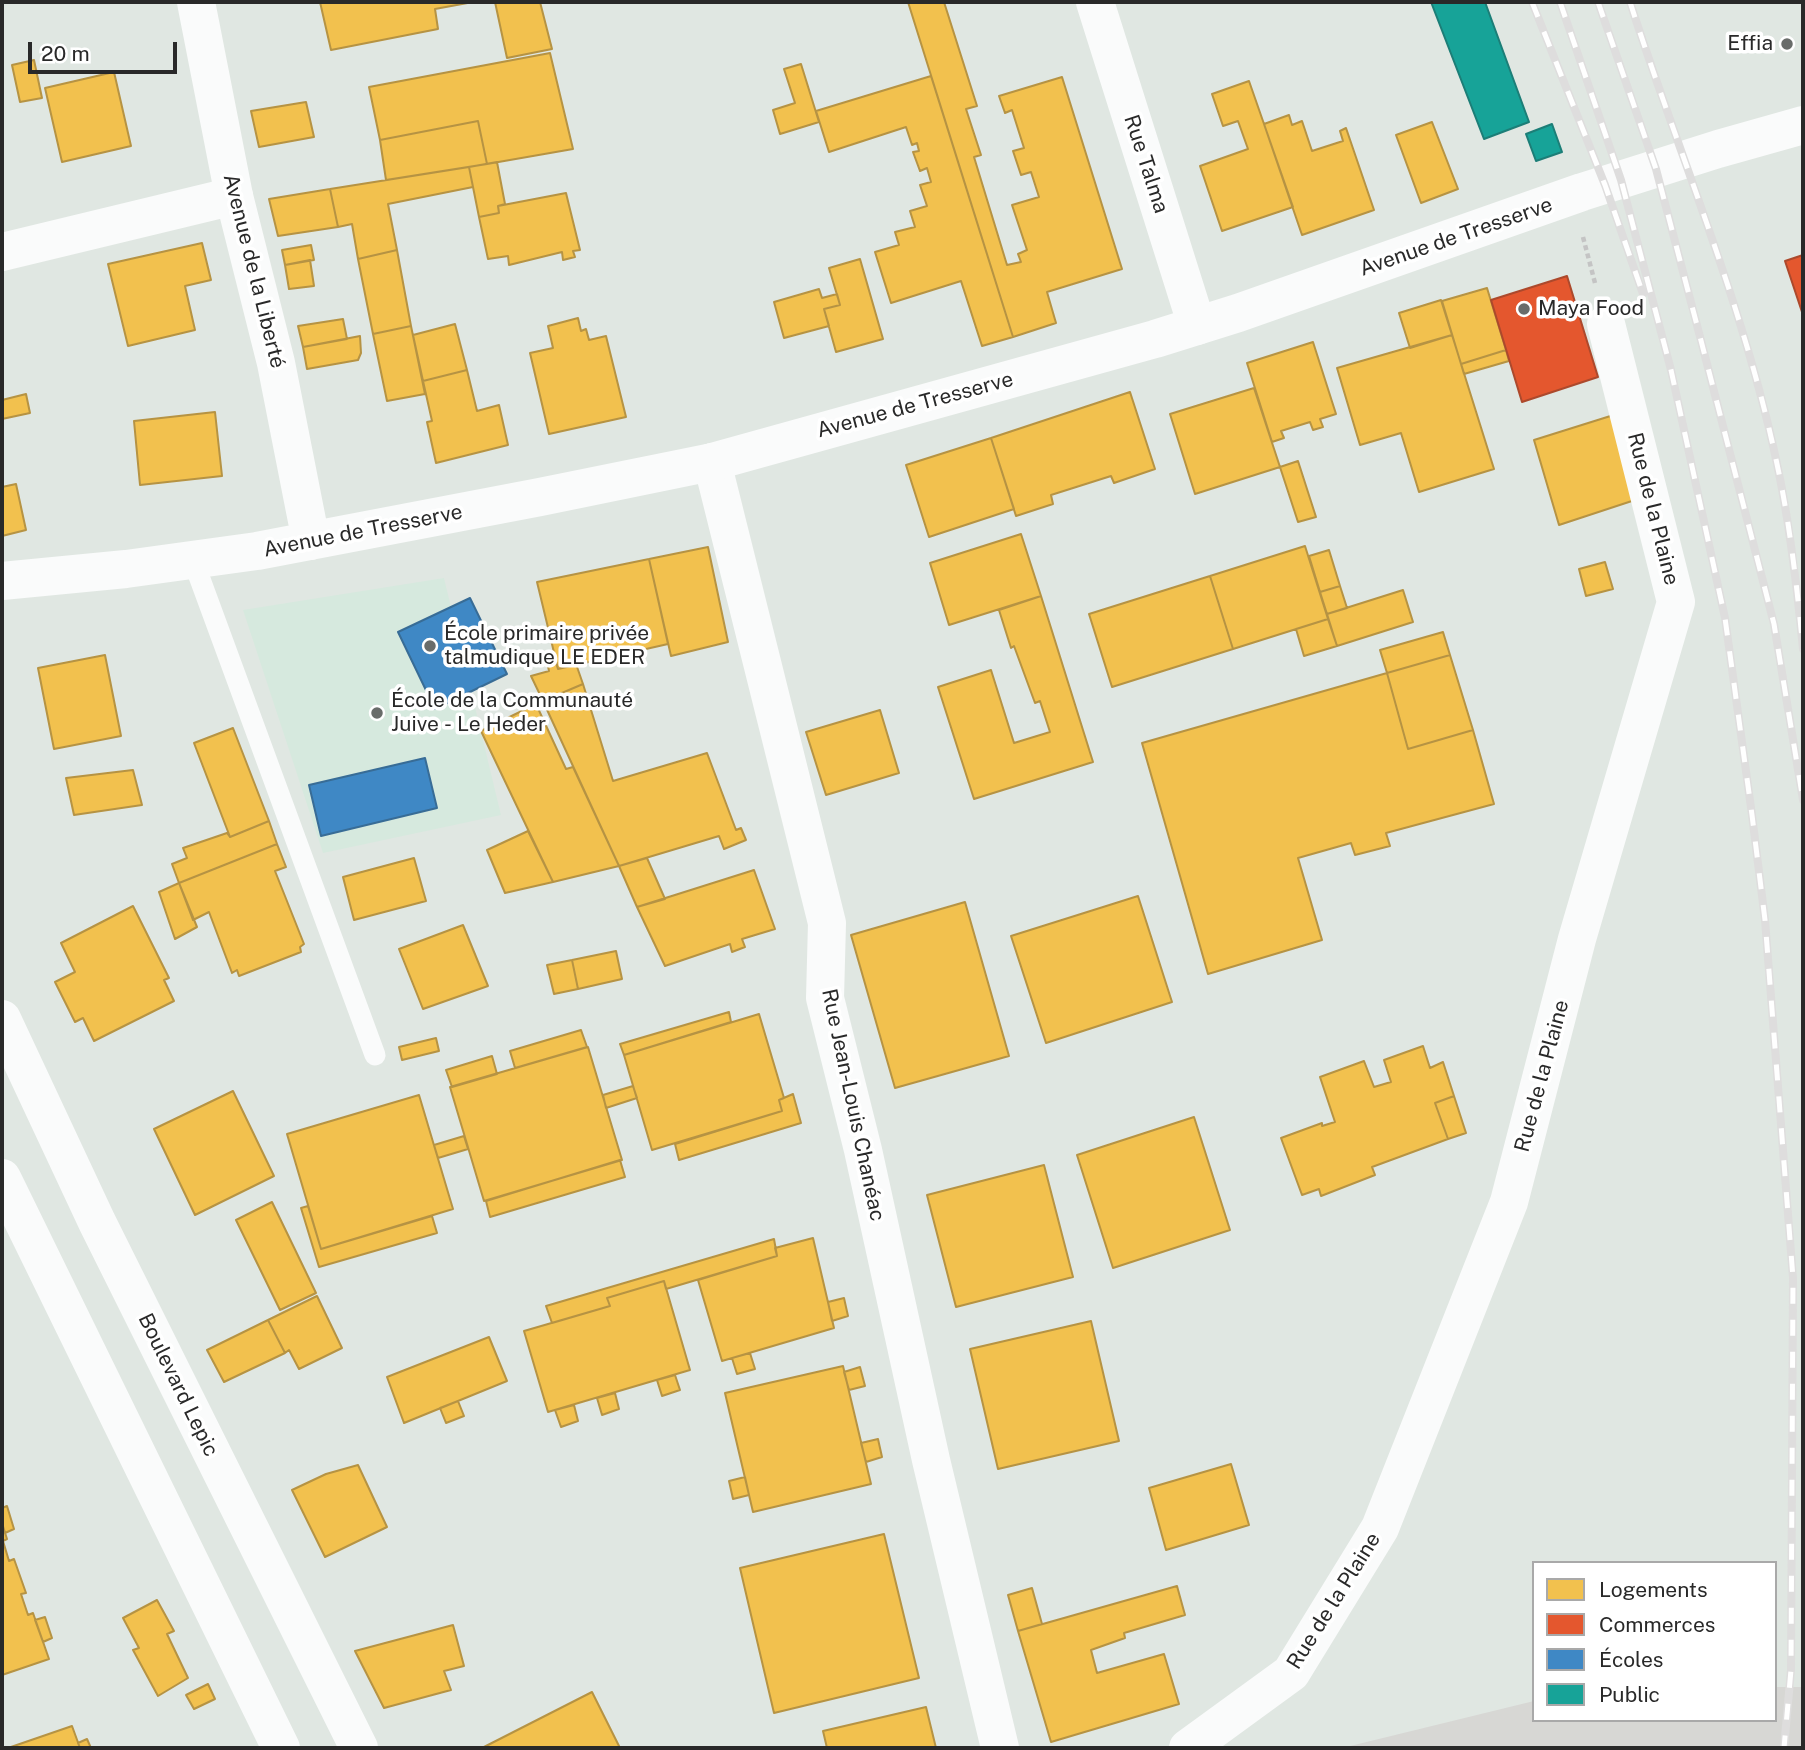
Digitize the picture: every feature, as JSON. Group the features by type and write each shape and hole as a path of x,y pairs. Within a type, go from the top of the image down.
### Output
{"street":[{"name":"Avenue de la Liberté","path":"195,2 234,196 276,363 311,541"},
{"name":"Rue Talma","path":"1095,2 1197,326"},
{"name":"Avenue de Tresserve","path":"2,581 193,560 311,541 712,462 1197,326 1572,196 1803,125"},
{"path":"2,252 234,196"},
{"name":"Rue de la Plaine","path":"1188,1748 1291,1673 1380,1528 1509,1202 1577,939 1676,602 1606,324"},
{"name":"Rue Jean-Louis Chanéac","path":"712,462 827,923 825,998 863,1150 931,1460 1000,1748"},
{"name":"Boulevard Lepic","path":"2,1019 97,1223 359,1748"},
{"path":"2,1178 281,1748"}],"lane":[{"path":"193,560 375,1055"}],"path":[{"path":"1572,196 1606,324"}],"shaded area":[{"name":"École de la Communauté Juive - Le Heder","path":"444,578 501,815 323,853 243,610"},
{"path":"1777,1687 1803,1687 1803,1748 1342,1748 1532,1701 1532,1722 1777,1722"}],"building: Logements":[{"path":"320,2 473,2 435,9 438,29 331,50"},
{"path":"495,2 540,2 552,49 507,58"},
{"path":"908,2 944,2 977,106 966,109 981,155 974,157 1007,265 1021,262 1018,254 1027,250 1012,205 1039,197 1031,172 1021,175 1013,151 1024,148 1012,110 1005,113 999,96 1062,77 1122,269 1047,292 1056,323 1013,337"},
{"path":"550,53 573,149 487,164 478,121 380,140 369,87"},
{"path":"34,60 42,98 20,102 12,65"},
{"path":"801,64 819,122 780,134 773,110 795,103 784,69"},
{"path":"114,72 131,146 62,162 45,88"},
{"path":"931,76 1013,337 982,346 961,281 891,303 875,252 899,245 895,232 915,227 910,211 927,206 920,185 931,182 927,168 920,171 913,152 919,151 917,143 912,145 906,127 829,152 816,111"},
{"path":"1249,81 1293,207 1222,231 1200,166 1248,149 1238,121 1223,126 1212,94"},
{"path":"306,102 314,137 259,147 251,111"},
{"path":"1289,115 1292,125 1302,121 1312,151 1343,141 1340,131 1346,128 1374,210 1302,235 1264,124"},
{"path":"478,121 487,164 386,180 380,140"},
{"path":"1432,122 1458,189 1421,203 1396,135"},
{"path":"497,162 505,204 498,206 499,213 479,217 469,167"},
{"path":"469,167 473,187 388,204 397,250 358,259 352,224 338,227 330,189"},
{"path":"330,189 338,227 278,236 269,199"},
{"path":"566,193 580,250 573,251 575,257 563,260 562,252 509,265 508,256 488,259 479,217 499,213 498,206"},
{"path":"202,243 211,280 185,286 195,330 128,346 108,264"},
{"path":"311,245 314,260 285,265 282,250"},
{"path":"397,250 411,326 373,334 358,259"},
{"path":"860,259 883,339 836,352 824,309 840,305 829,268"},
{"path":"310,260 314,286 289,289 285,265"},
{"path":"1487,288 1506,350 1461,364 1442,301"},
{"path":"819,289 822,298 837,294 840,305 824,309 829,326 784,338 774,302"},
{"path":"1441,300 1452,335 1410,348 1399,313"},
{"path":"578,318 581,331 586,329 589,340 606,336 626,417 549,434 530,353 553,348 548,326"},
{"path":"343,319 347,339 303,347 298,326"},
{"path":"455,324 467,370 423,381 413,335"},
{"path":"411,326 425,394 387,401 373,334"},
{"path":"1452,335 1494,469 1419,492 1401,433 1360,445 1337,368"},
{"path":"360,336 361,353 358,360 307,369 303,347"},
{"path":"1313,342 1336,414 1320,419 1323,427 1313,430 1310,422 1281,431 1284,438 1272,442 1247,363"},
{"path":"1506,350 1509,361 1464,374 1461,364"},
{"path":"467,370 477,411 499,405 508,445 436,463 427,422 432,421 423,381"},
{"path":"1254,388 1280,467 1195,494 1170,414"},
{"path":"1130,392 1155,469 1114,483 1111,476 1051,495 1053,504 1016,516 991,438"},
{"path":"26,394 30,413 2,419 2,400"},
{"path":"215,412 222,476 140,485 134,421"},
{"path":"1620,413 1641,498 1559,525 1534,440"},
{"path":"991,438 1014,509 929,537 906,465"},
{"path":"1298,461 1316,517 1298,522 1280,467"},
{"path":"16,484 26,530 2,536 2,487"},
{"path":"1021,534 1041,596 949,625 930,563"},
{"path":"1305,546 1328,619 1233,649 1210,576"},
{"path":"708,547 728,642 671,656 649,559"},
{"path":"1329,550 1340,586 1320,592 1309,556"},
{"path":"649,559 668,644 558,669 537,582"},
{"path":"1605,562 1613,589 1586,596 1579,569"},
{"path":"1210,576 1233,649 1112,687 1089,614"},
{"path":"1340,586 1347,608 1327,614 1320,592"},
{"path":"1403,590 1413,622 1337,646 1327,614"},
{"path":"1041,596 1093,762 974,799 938,687 991,670 1014,743 1050,732 1040,701 1035,703 1014,646 1011,648 999,610"},
{"path":"1328,619 1337,646 1304,656 1296,629"},
{"path":"1443,632 1450,655 1387,673 1380,650"},
{"path":"105,655 121,736 54,749 38,668"},
{"path":"1450,655 1473,730 1408,749 1387,673"},
{"path":"555,660 558,669 576,664 583,684 543,701 531,676 549,671 547,662"},
{"path":"1387,673 1408,749 1473,730 1494,804 1386,833 1390,846 1355,855 1351,843 1298,858 1322,940 1208,974 1142,743"},
{"path":"583,684 613,781 707,753 736,830 741,828 746,840 724,849 719,836 619,866 543,701"},
{"path":"536,704 566,769 573,767 619,866 553,882 481,731"},
{"path":"880,710 899,773 826,795 806,732"},
{"path":"233,728 269,821 230,837 194,743"},
{"path":"133,770 142,805 74,815 66,778"},
{"path":"269,821 277,844 179,883 172,864 187,858 183,848 227,833 230,837"},
{"path":"528,831 553,882 505,893 487,850"},
{"path":"277,844 286,867 275,871 304,944 300,947 301,952 239,976 237,970 232,973 209,912 193,920 179,883"},
{"path":"414,858 426,901 354,920 343,877"},
{"path":"647,858 665,899 637,907 619,866"},
{"path":"754,870 775,929 742,939 745,947 732,952 730,944 665,966 637,907"},
{"path":"179,883 197,927 175,939 159,892"},
{"path":"1138,896 1172,1002 1046,1043 1011,936"},
{"path":"965,902 1009,1056 895,1088 851,935"},
{"path":"133,906 169,978 164,980 174,1001 94,1041 83,1018 75,1022 55,982 75,972 61,943"},
{"path":"463,925 488,986 423,1009 399,949"},
{"path":"616,951 622,979 578,989 572,960"},
{"path":"572,960 578,989 554,994 547,965"},
{"path":"729,1012 731,1022 624,1055 620,1044"},
{"path":"759,1014 784,1098 779,1100 782,1111 652,1150 624,1055"},
{"path":"581,1030 587,1047 515,1068 510,1051"},
{"path":"436,1038 439,1051 402,1060 399,1047"},
{"path":"1423,1046 1430,1068 1443,1062 1454,1096 1435,1103 1448,1139 1372,1167 1375,1175 1321,1196 1319,1189 1302,1195 1281,1138 1322,1123 1322,1126 1335,1122 1320,1077 1364,1061 1374,1087 1391,1082 1384,1060"},
{"path":"588,1047 622,1160 484,1201 450,1087"},
{"path":"492,1056 497,1074 452,1087 446,1070"},
{"path":"633,1086 637,1098 606,1108 603,1095"},
{"path":"233,1091 274,1176 195,1215 154,1129"},
{"path":"793,1094 801,1123 679,1160 675,1144 782,1111 779,1100"},
{"path":"419,1095 453,1209 321,1249 287,1134"},
{"path":"1454,1096 1466,1133 1448,1139 1435,1103"},
{"path":"1194,1117 1230,1230 1113,1268 1077,1155"},
{"path":"464,1136 468,1149 438,1158 434,1145"},
{"path":"620,1160 625,1177 490,1217 486,1201"},
{"path":"1044,1165 1073,1277 956,1307 927,1195"},
{"path":"272,1202 316,1293 280,1310 236,1220"},
{"path":"308,1206 321,1249 432,1216 437,1233 319,1267 301,1208"},
{"path":"813,1238 834,1328 722,1361 698,1280 777,1256 775,1248"},
{"path":"774,1239 777,1256 666,1289 664,1281 607,1298 610,1306 552,1323 546,1306"},
{"path":"664,1281 690,1370 548,1412 524,1331 610,1306 607,1298"},
{"path":"317,1296 342,1348 299,1369 289,1350 285,1353 268,1320"},
{"path":"844,1298 848,1316 832,1321 828,1302"},
{"path":"268,1320 285,1353 224,1382 207,1350"},
{"path":"1091,1321 1119,1441 998,1469 970,1349"},
{"path":"489,1337 507,1381 404,1423 387,1377"},
{"path":"750,1353 755,1369 737,1374 732,1358"},
{"path":"843,1366 871,1484 753,1512 725,1393"},
{"path":"860,1367 865,1386 849,1390 844,1372"},
{"path":"675,1375 680,1390 662,1396 657,1380"},
{"path":"615,1393 619,1409 602,1415 597,1398"},
{"path":"458,1401 464,1416 446,1423 440,1408"},
{"path":"574,1405 578,1421 561,1427 555,1410"},
{"path":"878,1439 882,1457 866,1462 861,1443"},
{"path":"1231,1464 1249,1525 1166,1550 1149,1488"},
{"path":"358,1465 387,1527 325,1557 292,1490 326,1474"},
{"path":"745,1477 749,1495 733,1499 729,1481"},
{"path":"7,1506 14,1529 5,1533 2,1508"},
{"path":"2,1523 7,1539 3,1541 9,1561 14,1559 26,1593 21,1594 28,1615 33,1613 49,1659 2,1675"},
{"path":"884,1534 919,1678 774,1713 740,1568"},
{"path":"1177,1586 1185,1615 1124,1633 1125,1638 1091,1650 1097,1673 1164,1654 1179,1704 1051,1742 1018,1631"},
{"path":"1032,1588 1042,1624 1018,1631 1008,1595"},
{"path":"157,1600 174,1631 167,1634 188,1678 158,1696 133,1650 139,1648 123,1618"},
{"path":"45,1617 52,1638 43,1642 35,1620"},
{"path":"453,1625 464,1666 444,1671 451,1690 384,1708 355,1651"},
{"path":"208,1684 215,1699 194,1709 186,1695"},
{"path":"592,1692 620,1748 482,1748"},
{"path":"926,1707 936,1748 827,1748 823,1731"},
{"path":"72,1726 80,1748 8,1748"},
{"path":"87,1739 91,1748 80,1748 78,1743"}],"building: Commerces":[{"path":"1803,255 1803,315 1785,261"},
{"path":"1567,276 1598,377 1522,402 1491,300"}],"building: Écoles":[{"path":"470,598 507,674 435,709 398,632"},
{"path":"425,758 437,808 321,836 309,785"}],"building: Public":[{"path":"1431,2 1485,2 1529,122 1484,139"},
{"path":"1552,124 1562,152 1536,161 1526,134"}],"railway":[{"path":"1532,2 1605,185 1643,294"},
{"path":"1560,2 1621,180 1671,370 1725,618 1752,815 1765,920 1793,1278 1791,1670 1784,1748"},
{"path":"1598,2 1656,169 1774,624 1803,800"},
{"path":"1630,2 1710,231 1763,405 1786,510 1803,649"}],"place":[{"name":"Effia","path":"1787,44"},
{"name":"Maya Food","path":"1524,309"},
{"name":"École primaire privée talmudique LE EDER","path":"430,646"},
{"name":"École de la Communauté Juive - Le Heder","path":"377,713"}]}
